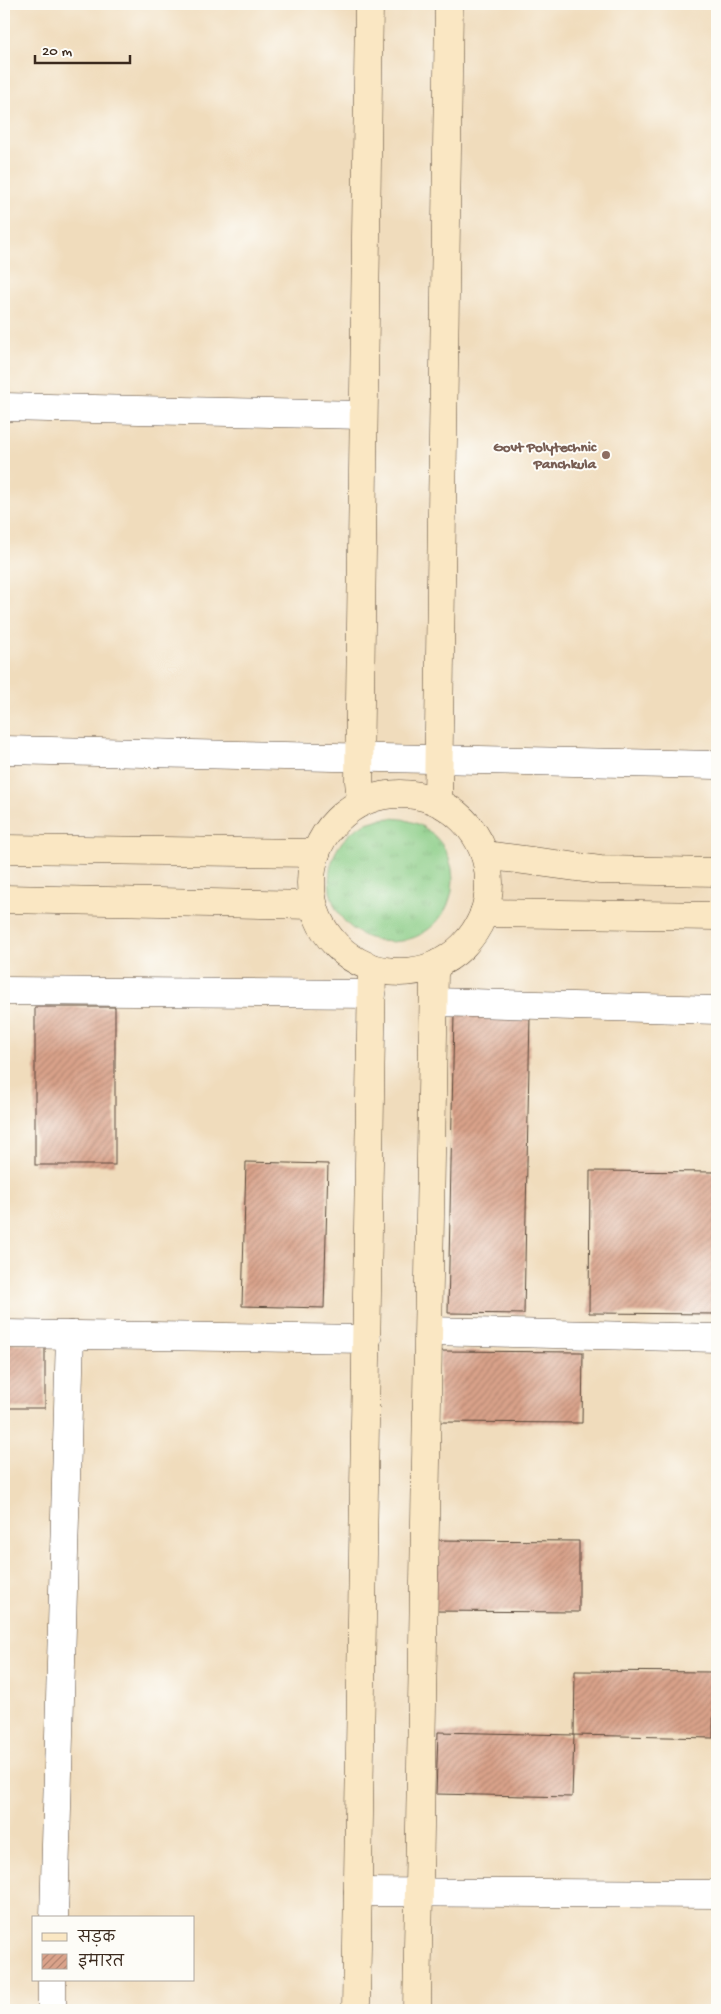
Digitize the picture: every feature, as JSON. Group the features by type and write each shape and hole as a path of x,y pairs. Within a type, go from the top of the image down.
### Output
{"street":[{"path":"361,802 359,759 369,4"},
{"path":"438,802 449,4"},
{"path":"4,407 363,415"},
{"path":"4,750 359,759 717,765"},
{"path":"4,991 372,981 395,972 417,970 439,963 458,951 474,934 484,914 490,884 485,854 474,833 458,815 438,802 413,794 386,794 361,802 341,815 326,832 316,854 311,879 313,905 326,932 372,981 356,2010"},
{"path":"4,849 316,854"},
{"path":"485,854 600,870 717,872"},
{"path":"4,899 313,905"},
{"path":"484,914 717,916"},
{"path":"417,2010 434,972 439,963"},
{"path":"434,1002 717,1010"},
{"path":"428,1330 717,1338"},
{"path":"4,1334 367,1340"},
{"path":"54,1916 70,1335"},
{"path":"358,1892 717,1894"},
{"path":"52,1982 52,2010"}],"green space":[{"path":"391,818 415,822 435,836 449,856 453,880 449,904 435,924 415,938 391,942 367,938 347,924 333,904 329,880 333,856 347,836 367,822"}],"building":[{"path":"35,1007 115,1007 115,1165 35,1165"},
{"path":"454,1014 530,1015 524,1314 448,1313"},
{"path":"246,1162 328,1164 324,1308 242,1306"},
{"path":"590,1171 717,1172 717,1314 589,1313"},
{"path":"4,1343 45,1344 45,1408 4,1408"},
{"path":"440,1351 583,1352 582,1423 439,1422"},
{"path":"432,1540 579,1541 579,1612 431,1611"},
{"path":"575,1671 714,1672 713,1738 574,1735"},
{"path":"438,1732 574,1735 572,1797 436,1794"}],"place":[{"name":"Govt Polytechnic Panchkula","path":"606,455"}]}
